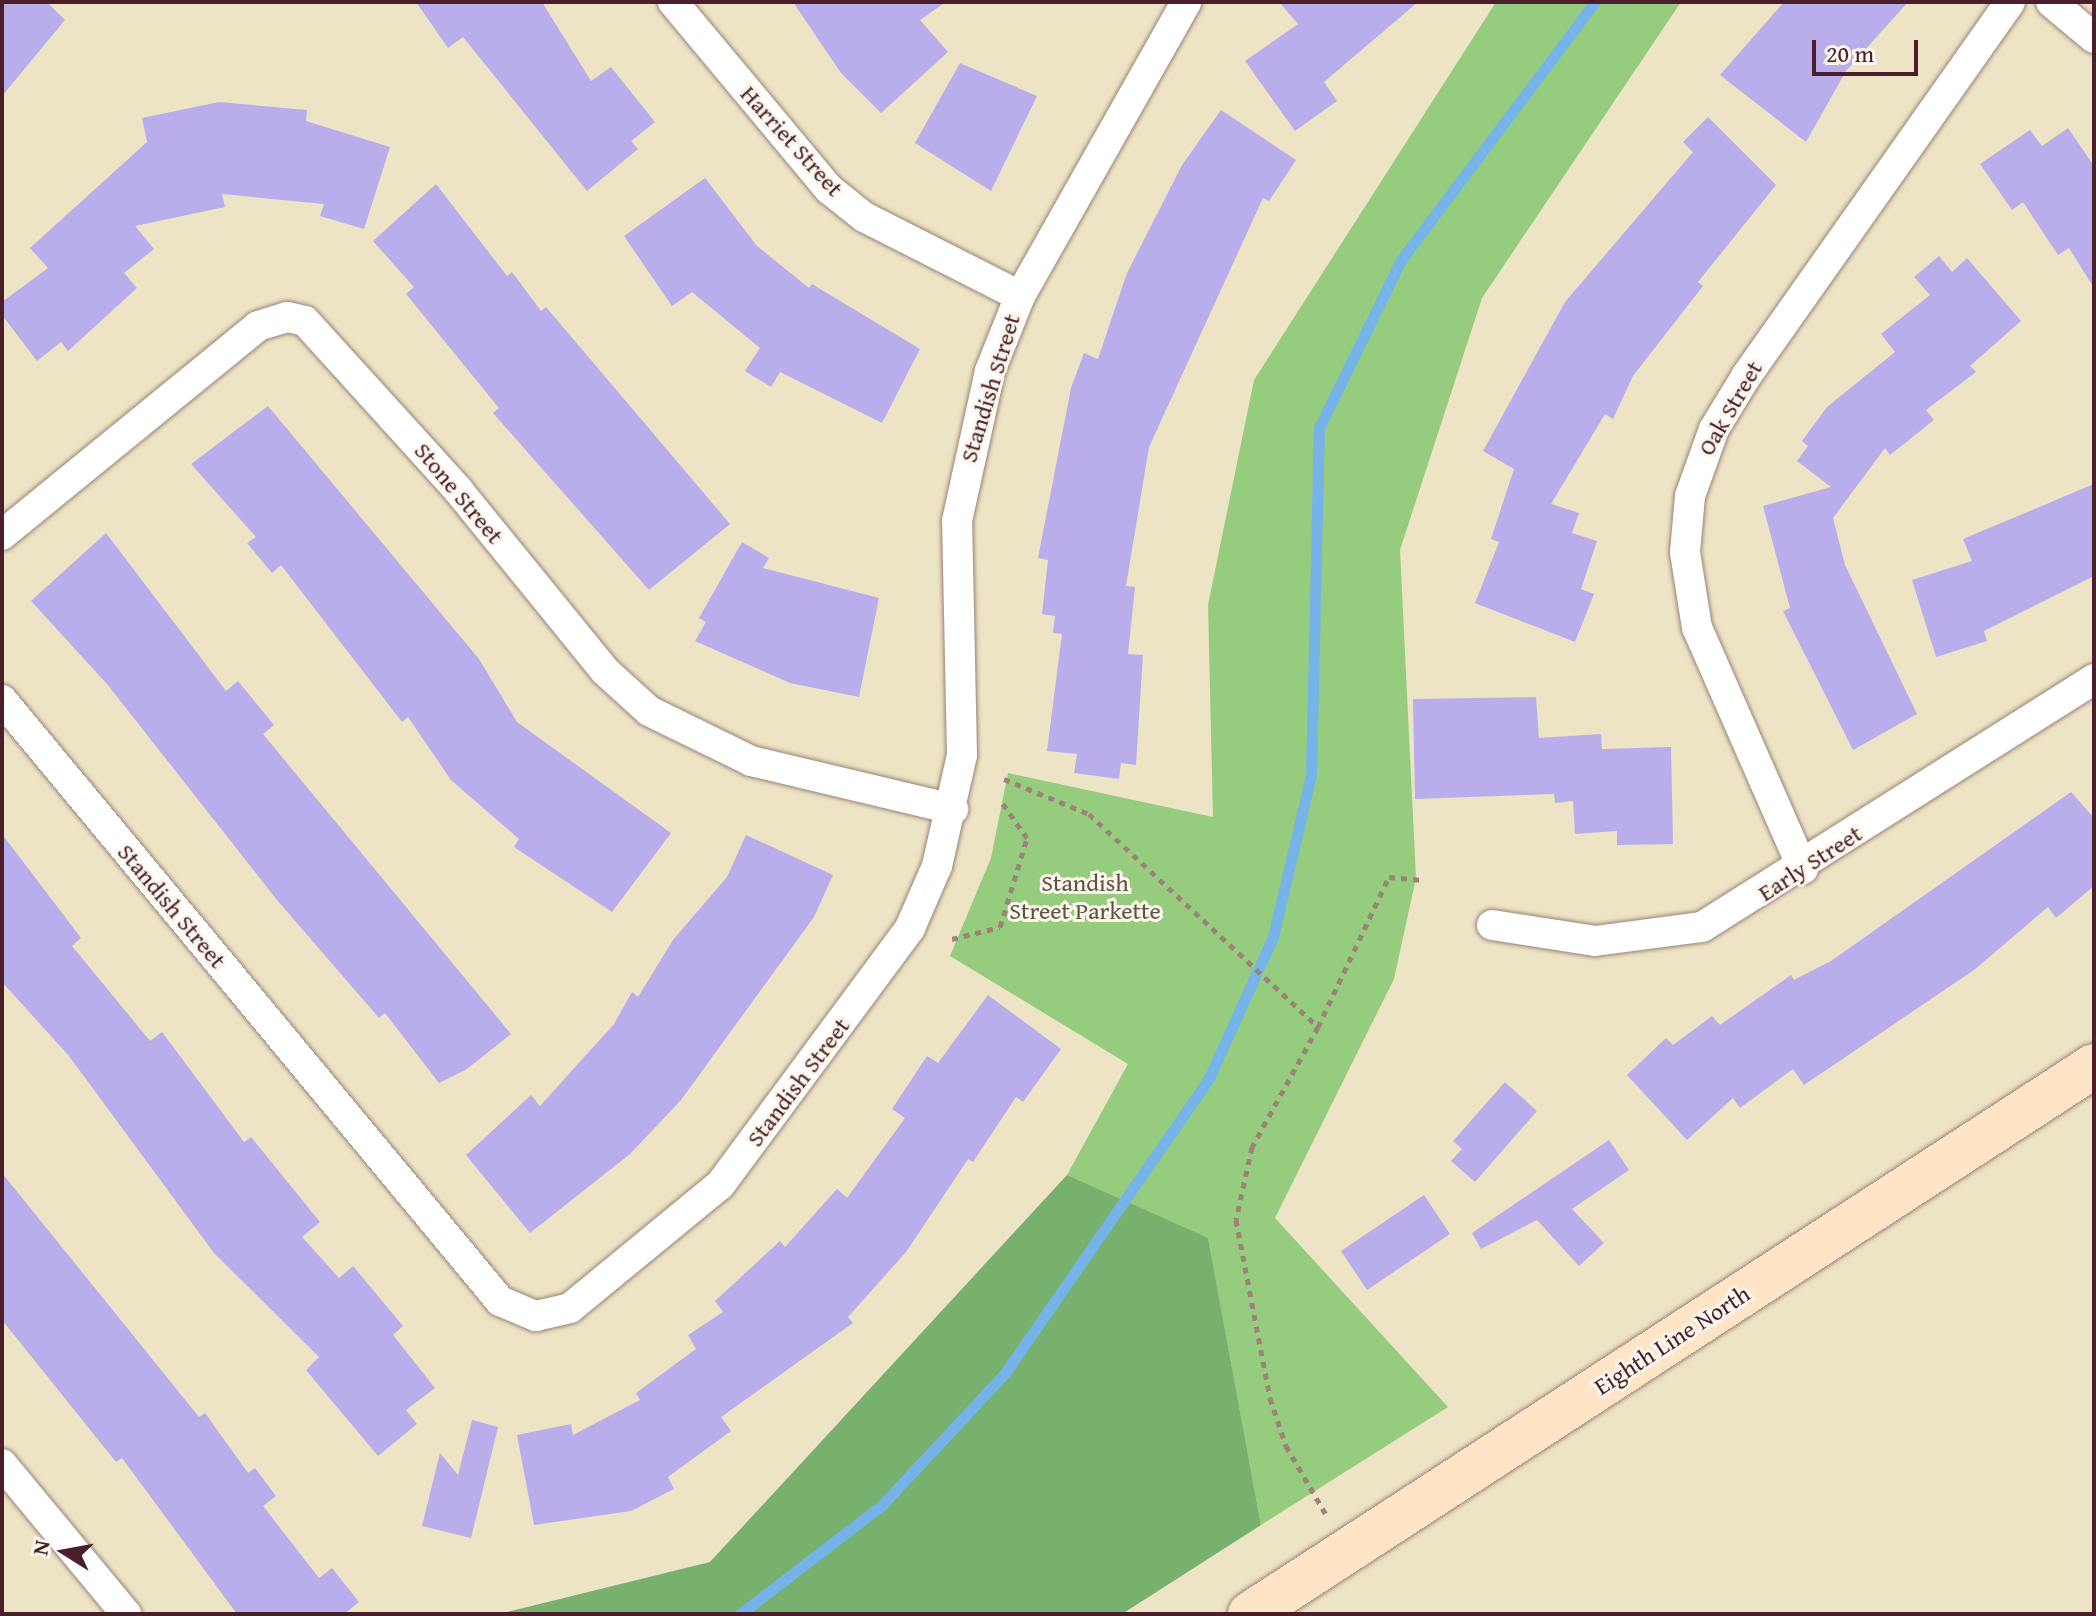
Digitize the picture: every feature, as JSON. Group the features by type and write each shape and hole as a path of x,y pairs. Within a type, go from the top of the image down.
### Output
{"street":[{"name":"Harriet Street","path":"673,2 829,189 864,217 1020,296"},
{"name":"Standish Street","path":"2,700 500,1301 536,1316 584,1299 720,1185 910,928 953,809 962,755 957,521 967,450 1020,296 1186,2"},
{"name":"Oak Street","path":"1803,869 1697,628 1685,552 1690,496 1699,461 1747,375 2010,2"},
{"path":"2051,2 2094,38"},
{"name":"Stone Street","path":"2,535 258,326 288,317 305,321 458,490 605,671 649,711 751,761 953,809"},
{"name":"Early Street","path":"1492,925 1595,941 1666,936 1729,915 2094,679"},
{"name":"Eighth Line North","path":"1250,1614 2094,1066"},
{"path":"2,1464 126,1614"}],"path":[{"path":"1004,779 1089,814 1318,1027"},
{"path":"952,939 1000,927 1027,838 1001,801"},
{"path":"1331,1523 1286,1446 1270,1398 1236,1220 1252,1147 1318,1027 1389,877 1423,880"}],"green space":[{"name":"Standish Street Parkette","path":"1496,2 1681,2 1482,298 1400,550 1416,878 1394,979 1275,1218 1448,1407 1261,1525 1208,1239 1067,1175 1128,1064 950,956 991,858 1008,773 1213,817 1208,605 1254,380"},
{"path":"1067,1175 1208,1238 1261,1525 1122,1614 499,1614 710,1562"}],"building":[{"path":"2,2 47,2 65,20 2,96"},
{"path":"416,2 542,2 591,81 611,67 655,122 631,141 638,149 587,191 463,37 448,48"},
{"path":"793,2 946,2 920,20 948,52 881,113 841,73"},
{"path":"1279,2 1418,2 1324,82 1337,101 1295,131 1245,61 1298,24"},
{"path":"1784,2 1908,2 1846,71 1806,142 1720,75"},
{"path":"960,63 1037,96 991,191 915,143"},
{"path":"219,102 307,110 306,121 390,147 364,229 320,216 324,204 222,194 225,207 135,226 154,249 124,273 137,288 68,351 61,342 37,361 2,315 2,302 48,268 30,248 147,142 142,118"},
{"path":"1221,110 1296,160 1269,201 1263,198 1149,447 1126,586 1135,587 1128,654 1143,655 1136,765 1121,763 1119,779 1074,773 1077,754 1047,751 1062,634 1053,633 1055,616 1042,614 1048,560 1038,558 1071,388 1084,353 1098,359 1127,273 1182,165"},
{"path":"1708,117 1776,185 1698,282 1703,286 1633,376 1613,419 1605,414 1551,504 1579,513 1572,533 1597,541 1581,589 1594,594 1575,642 1475,603 1499,542 1491,539 1514,469 1483,451 1565,302 1693,152 1683,142"},
{"path":"2068,128 2094,166 2094,288 2069,248 2058,255 2023,202 2012,210 1980,164 2030,130 2042,146"},
{"path":"705,178 757,246 809,288 812,284 920,349 882,423 780,372 771,387 745,371 760,348 692,292 672,306 624,236"},
{"path":"436,184 507,276 512,272 541,311 546,307 730,524 649,590 493,413 499,408 406,294 414,287 373,241"},
{"path":"1939,256 1952,272 1967,258 2021,321 1970,366 1976,372 1926,410 1934,420 1890,455 1885,448 1833,518 1845,565 1917,714 1853,750 1783,611 1790,608 1763,506 1831,487 1797,461 1808,446 1802,441 1827,407 1895,352 1881,334 1930,295 1914,277"},
{"path":"268,406 479,659 517,722 671,833 612,912 514,847 519,839 451,780 408,717 402,722 281,565 272,573 247,543 256,537 191,464"},
{"path":"2094,484 2094,576 1984,631 1987,641 1936,657 1912,580 1972,561 1963,539"},
{"path":"106,533 226,691 238,681 274,725 263,734 511,1034 467,1069 439,1083 385,1013 379,1018 277,900 107,684 31,601"},
{"path":"742,542 769,558 763,568 879,598 859,697 790,683 695,641 706,622 699,618"},
{"path":"1536,697 1539,738 1601,734 1602,749 1671,747 1673,844 1617,845 1617,831 1575,834 1573,801 1555,803 1554,794 1415,799 1413,699"},
{"path":"2071,792 2094,818 2094,886 2056,918 2048,907 1974,970 1804,1085 1793,1069 1740,1108 1733,1098 1687,1140 1627,1075 1666,1038 1673,1045 1712,1016 1720,1025 1791,975 1794,980 1831,961"},
{"path":"2,834 81,938 72,946 150,1041 162,1032 244,1142 251,1137 320,1222 302,1237 339,1278 353,1266 403,1326 393,1335 435,1388 406,1410 417,1424 378,1456 306,1370 319,1357 214,1253 69,1056 2,982"},
{"path":"746,835 833,875 814,917 681,1100 630,1154 530,1233 466,1155 531,1095 540,1106 614,1024 632,992 638,997 673,940 727,877"},
{"path":"988,995 1061,1049 1023,1102 1016,1097 973,1162 968,1159 906,1252 848,1317 853,1323 721,1417 731,1431 668,1477 674,1489 631,1511 534,1525 517,1435 571,1424 573,1435 640,1400 636,1393 696,1349 688,1335 723,1312 715,1301 780,1241 785,1247 837,1189 847,1198 905,1118 892,1109 927,1056 938,1063"},
{"path":"1505,1082 1537,1111 1475,1182 1451,1161 1462,1149 1453,1141"},
{"path":"1609,1140 1629,1170 1572,1209 1604,1243 1579,1266 1537,1220 1481,1249 1472,1233"},
{"path":"2,1173 199,1417 205,1413 248,1473 255,1468 276,1496 263,1506 319,1578 332,1568 359,1602 344,1614 237,1614 122,1458 116,1462 2,1320"},
{"path":"1424,1195 1450,1234 1367,1290 1341,1251"},
{"path":"472,1420 498,1427 471,1538 422,1526 440,1453 458,1475"}],"waterway":[{"path":"740,1614 882,1505 1005,1373 1209,1078 1273,937 1311,775 1319,428 1401,260 1595,2"}]}
